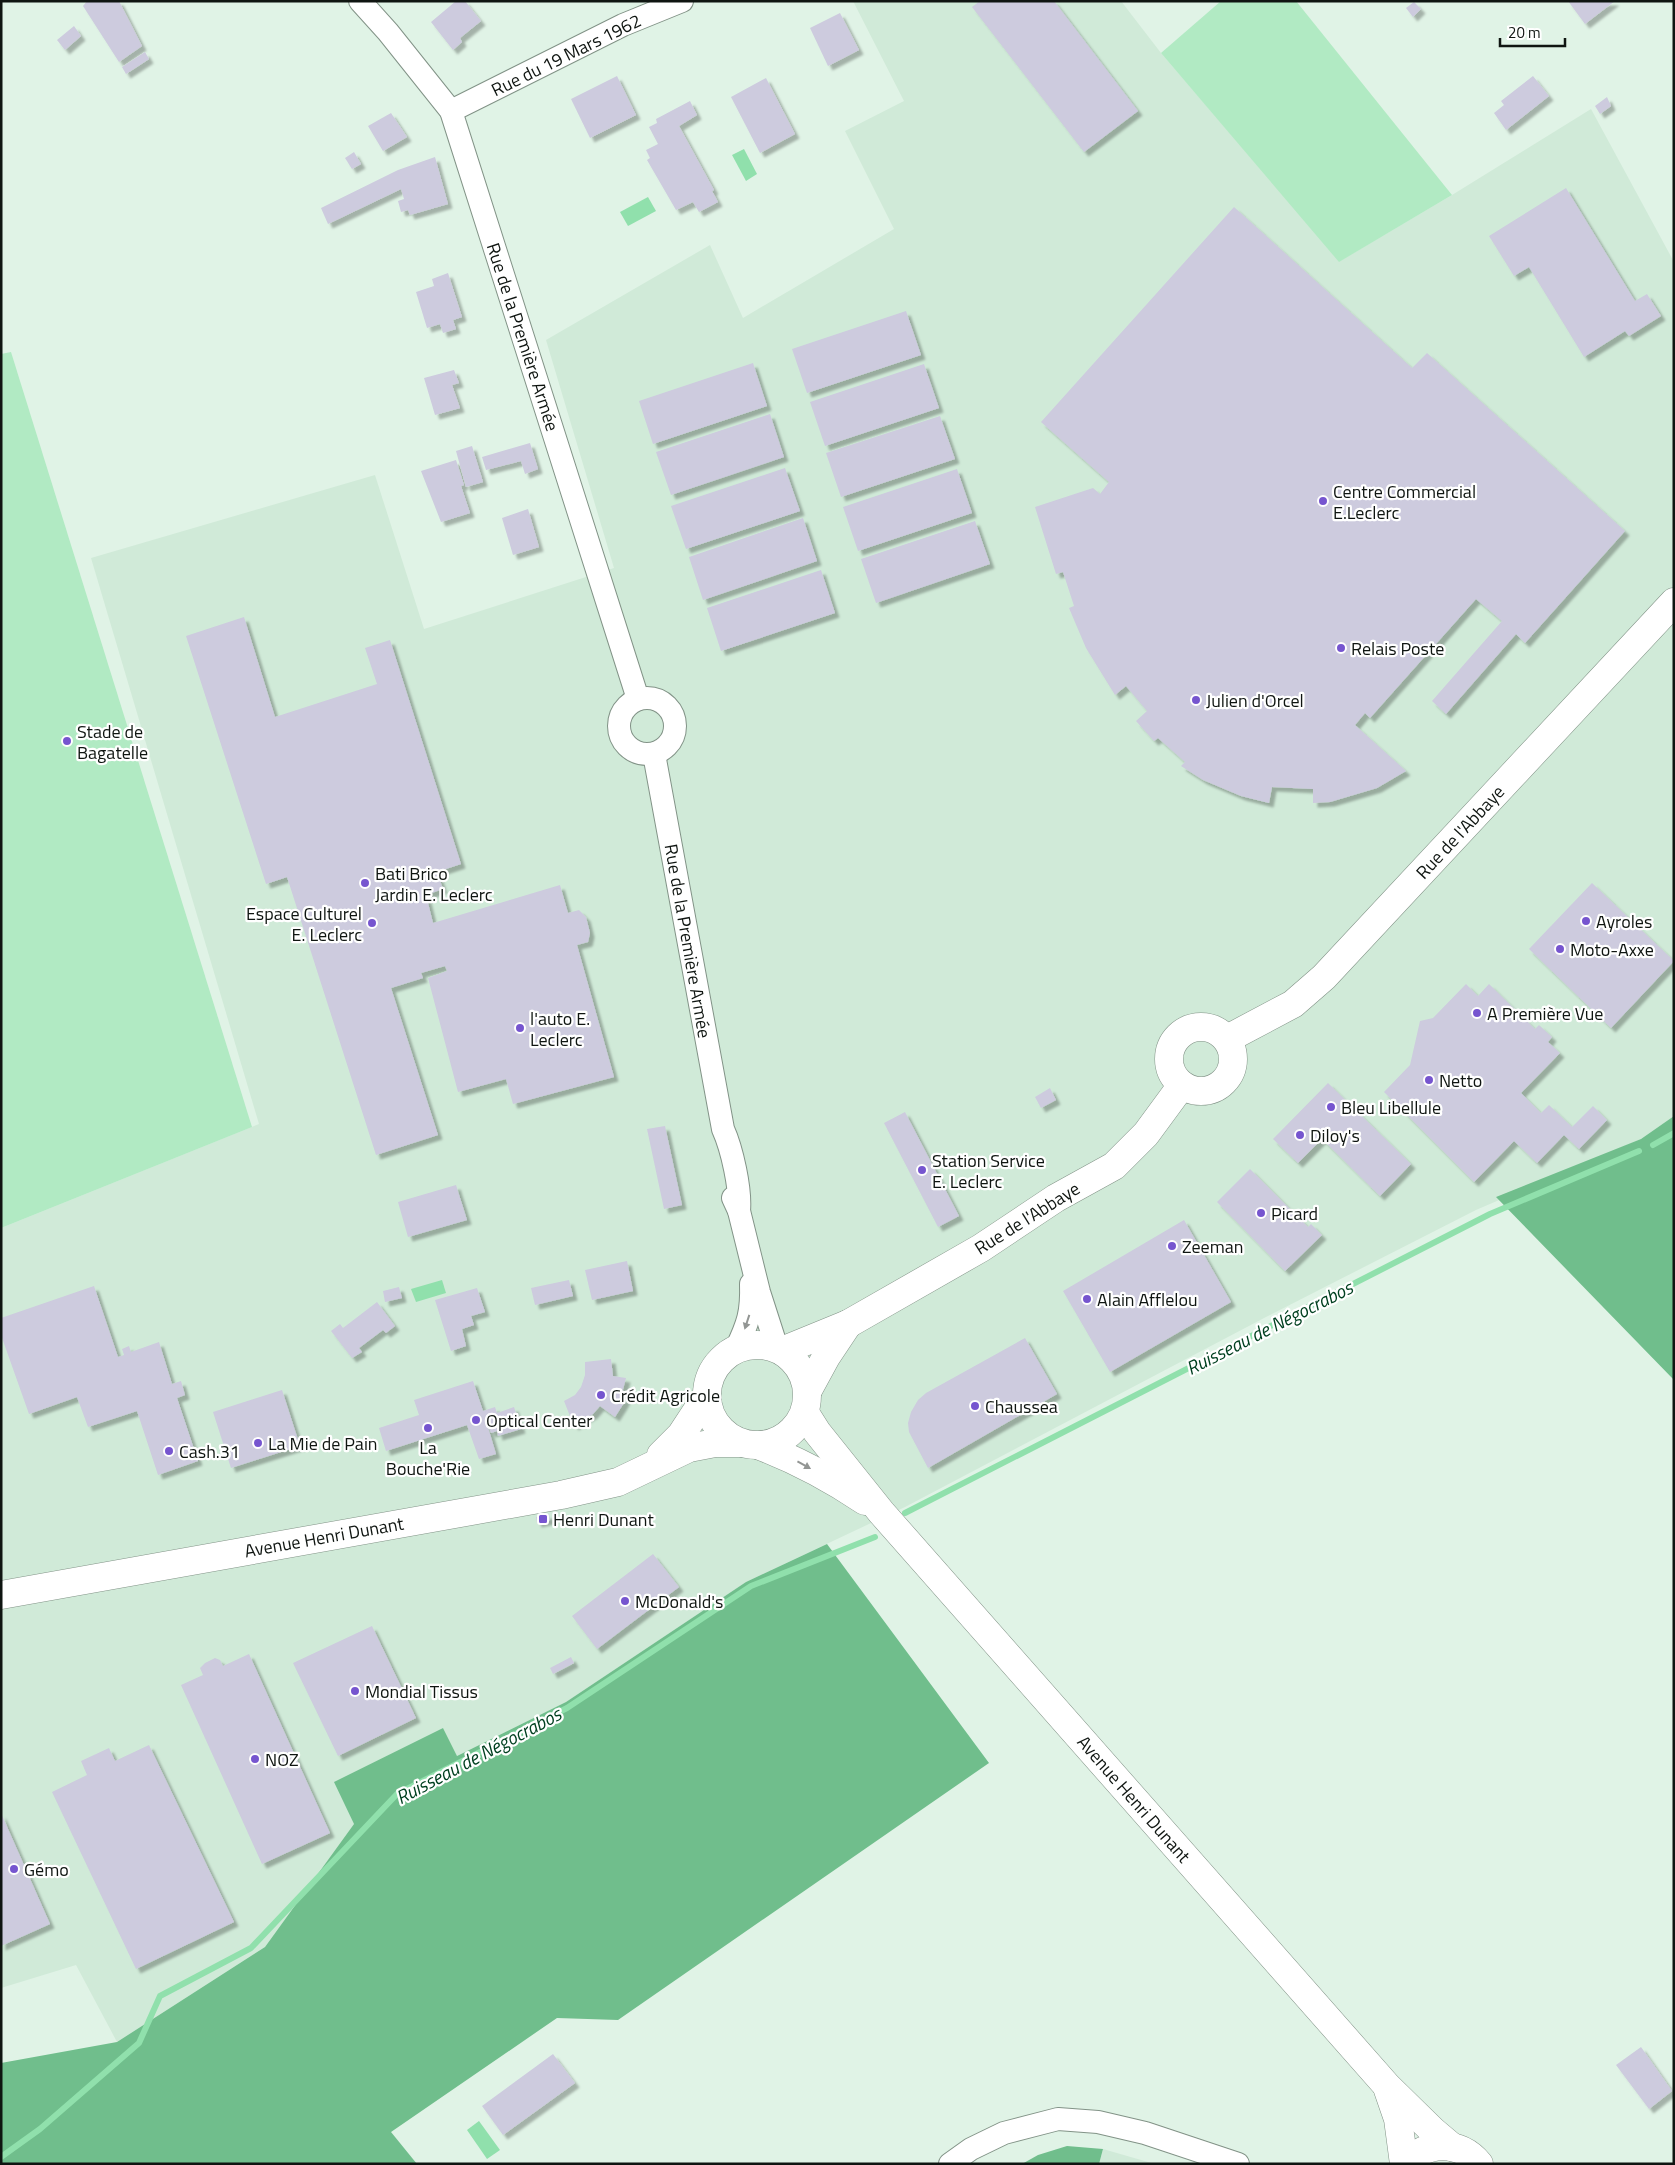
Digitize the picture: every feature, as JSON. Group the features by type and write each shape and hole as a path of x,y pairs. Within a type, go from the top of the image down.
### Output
{"main road":[{"name":"Rue de l'Abbaye","path":"1227,1039 1293,1004 1324,977 1674,602"},
{"path":"1205,1026 1213,1028 1227,1039 1234,1056 1233,1065 1226,1080 1219,1086 1201,1091 1182,1085 1175,1078 1169,1060 1170,1050 1180,1034 1196,1027 1205,1026"},
{"name":"Rue de l'Abbaye","path":"779,1350 848,1324 981,1248 1056,1198 1114,1166 1146,1134 1182,1085"},
{"name":"Rue de l'Abbaye","path":"806,1401 826,1356 848,1324"},
{"path":"749,1345 763,1345 779,1350 794,1361 803,1374 806,1401 798,1426 787,1436 774,1443 750,1444 727,1436 716,1425 706,1397 711,1374 721,1359 736,1349 749,1345"},
{"name":"Avenue Henri Dunant","path":"645,1469 681,1435 706,1397"},
{"name":"Avenue Henri Dunant","path":"806,1401 817,1432 881,1512 1387,2086 1433,2131 1452,2147 1470,2155 1479,2164"},
{"name":"Avenue Henri Dunant","path":"1,1595 561,1494 618,1482 689,1448 715,1443 750,1444 790,1457 847,1489 881,1512"},
{"name":"Avenue Henri Dunant","path":"1387,2086 1398,2119 1405,2164"},
{"path":"1405,2164 1420,2151 1430,2147 1452,2147"}],"street":[{"name":"Rue de la Première Armée","path":"360,1 388,32 450,112 638,699"},
{"name":"Rue du 19 Mars 1962","path":"450,112 623,25 682,1"},
{"path":"638,699 656,699 664,704 674,719 673,736 662,750 654,754 645,754 628,748 619,733 618,724 624,709 638,699"},
{"name":"Rue de la Première Armée","path":"654,754 723,1129 730,1143 740,1197 739,1211 750,1258 779,1350"},
{"name":"Rue de la Première Armée","path":"736,1349 748,1324 750,1313 750,1258"},
{"path":"950,2164 971,2149 1004,2133 1058,2119 1098,2122 1145,2133 1238,2164"}],"shaded area":[{"path":"853,1 1121,1 1161,53 1340,261 1452,195 1591,109 1674,262 1674,1116 1641,1139 1476,1210 1266,1317 905,1507 746,1582 566,1702 457,1756 443,1728 335,1782 354,1824 265,1947 117,2042 76,1965 1,1988 1,1228 259,1124 91,558 375,475 424,629 614,568 546,340 710,245 743,318 894,229 845,131 904,101"},
{"path":"1221,1 1296,1 1452,195 1339,262 1161,53"},
{"path":"744,149 757,174 746,181 732,155"},
{"path":"648,197 656,211 628,226 620,212"},
{"name":"Stade de Bagatelle","path":"11,352 252,1127 1,1228 1,354"},
{"path":"1674,1116 1674,1380 1496,1197 1641,1139"},
{"path":"442,1280 446,1293 416,1302 411,1289"},
{"path":"827,1544 989,1763 618,2020 557,2018 391,2132 417,2164 1,2164 1,2063 117,2042 265,1947 354,1824 334,1782 443,1728 457,1756 566,1702 746,1582"},
{"path":"479,2121 500,2150 487,2159 467,2130"},
{"path":"1067,2146 1103,2149 1099,2164 1022,2164 1038,2155"},
{"path":"1103,2149 1155,2164 1099,2164"}],"building":[{"path":"87,1 119,1 142,46 119,62 83,6"},
{"path":"456,1 465,1 481,21 460,38 462,42 453,50 431,22"},
{"path":"980,1 1054,1 1138,111 1084,152 972,7"},
{"path":"1568,1 1615,1 1585,24"},
{"path":"1414,2 1421,9 1413,17 1406,8"},
{"path":"840,13 859,50 828,66 810,28"},
{"path":"74,26 81,36 65,50 57,40"},
{"path":"145,52 149,59 126,74 122,67"},
{"path":"617,76 636,115 590,138 571,99"},
{"path":"1533,76 1549,96 1506,130 1494,113 1504,105 1501,101"},
{"path":"766,78 795,134 760,153 731,97"},
{"path":"1607,97 1611,106 1600,114 1595,106"},
{"path":"690,101 697,115 679,126 714,190 712,191 718,202 699,212 693,202 676,210 647,160 650,158 646,150 658,144 649,127 657,123 656,119"},
{"path":"391,113 407,137 383,151 368,126"},
{"path":"354,152 361,164 352,169 345,158"},
{"path":"435,157 448,204 410,215 408,210 401,212 398,201 404,199 401,189 328,224 321,208 398,170"},
{"path":"1566,188 1635,301 1647,294 1661,316 1629,336 1625,331 1584,357 1529,267 1514,276 1489,236"},
{"name":"Centre Commercial E.Leclerc","path":"1234,207 1412,368 1427,353 1625,531 1525,643 1516,634 1446,714 1432,701 1502,621 1476,599 1370,718 1365,713 1355,725 1406,771 1377,788 1330,802 1313,803 1313,789 1272,787 1269,803 1241,796 1203,780 1181,766 1185,762 1158,738 1154,741 1136,721 1147,711 1126,686 1115,695 1086,648 1069,608 1074,606 1063,572 1056,574 1035,507 1093,488 1100,494 1109,482 1041,422"},
{"path":"448,273 462,317 453,320 456,329 443,333 440,324 427,328 416,292 434,286 432,279"},
{"path":"906,311 921,355 807,393 792,349"},
{"path":"753,363 767,406 653,444 639,401"},
{"path":"924,364 939,408 825,446 810,402"},
{"path":"454,370 459,383 452,385 460,408 435,415 424,378"},
{"path":"770,414 784,457 671,495 656,452"},
{"path":"940,416 955,459 841,497 826,453"},
{"path":"530,443 538,469 525,474 521,461 486,470 482,457"},
{"path":"472,446 483,482 466,487 456,451"},
{"path":"456,460 464,485 461,486 470,513 441,522 421,471"},
{"path":"785,468 800,511 686,549 671,506"},
{"path":"957,469 972,513 858,551 843,507"},
{"path":"528,509 539,547 513,555 502,518"},
{"path":"803,518 817,561 703,600 689,557"},
{"path":"975,521 990,564 876,603 861,559"},
{"path":"821,570 835,613 721,651 707,608"},
{"name":"Bati Brico Jardin E. Leclerc","path":"244,617 275,717 377,684 365,648 390,640 461,864 437,872 443,889 426,895 433,923 560,885 568,913 579,910 586,917 590,933 588,942 577,945 614,1077 513,1104 506,1079 458,1092 428,978 447,971 445,966 421,973 423,978 391,988 438,1135 376,1155 287,877 266,884 186,636"},
{"path":"1592,883 1674,961 1611,1028 1529,949"},
{"path":"1466,984 1478,996 1489,984 1535,1029 1539,1025 1552,1037 1548,1042 1560,1053 1521,1093 1541,1113 1549,1105 1572,1127 1593,1106 1607,1120 1579,1149 1564,1135 1537,1163 1514,1141 1474,1182 1384,1092 1410,1065 1420,1021 1433,1018"},
{"path":"1328,1083 1411,1164 1380,1196 1322,1139 1298,1163 1273,1139"},
{"path":"1050,1088 1056,1100 1041,1108 1035,1097"},
{"name":"Station Service E. Leclerc","path":"905,1112 959,1216 938,1227 884,1123"},
{"path":"665,1126 682,1205 664,1209 647,1129"},
{"name":"Picard","path":"1250,1169 1308,1227 1311,1224 1322,1235 1285,1271 1217,1202"},
{"path":"456,1185 467,1220 408,1237 398,1202"},
{"path":"1184,1220 1231,1302 1110,1372 1063,1291"},
{"path":"627,1261 633,1291 592,1300 585,1270"},
{"path":"569,1280 573,1296 535,1305 531,1288"},
{"path":"94,1286 118,1357 124,1355 122,1349 129,1346 131,1352 159,1342 172,1384 181,1381 185,1395 177,1398 198,1461 158,1475 137,1411 88,1427 77,1397 29,1414 1,1335 1,1318"},
{"path":"399,1287 402,1298 385,1302 383,1291"},
{"path":"477,1288 485,1312 471,1316 474,1325 462,1329 466,1346 451,1351 435,1300"},
{"path":"377,1302 395,1326 386,1333 383,1330 359,1348 362,1352 352,1358 331,1331 340,1324 343,1328"},
{"name":"Chaussea","path":"1025,1338 1057,1394 928,1468 909,1432 908,1423 911,1412 918,1400 926,1393"},
{"path":"611,1359 613,1376 626,1378 621,1397 626,1399 615,1417 600,1406 593,1414 574,1426 564,1401 575,1395 581,1387 585,1375 585,1362"},
{"path":"473,1381 483,1411 495,1407 497,1413 514,1407 521,1429 498,1436 497,1431 491,1433 487,1424 496,1454 479,1459 467,1425 386,1451 379,1428 419,1415 414,1400"},
{"path":"282,1390 300,1446 231,1468 213,1412"},
{"path":"549,1514 550,1520 537,1523 536,1517"},
{"name":"McDonald's","path":"653,1554 679,1587 597,1649 572,1616"},
{"name":"Mondial Tissus","path":"372,1626 416,1718 338,1756 293,1663"},
{"name":"NOZ","path":"249,1654 330,1833 262,1864 181,1685 203,1675 200,1668 215,1658 220,1660 223,1666"},
{"path":"571,1657 574,1663 553,1674 550,1668"},
{"path":"149,1745 234,1922 136,1969 52,1792 87,1775 81,1761 109,1748 115,1761"},
{"name":"Gémo","path":"1,1813 50,1924 1,1946"},
{"path":"1641,2047 1672,2091 1649,2109 1616,2065"},
{"path":"553,2054 575,2083 503,2135 482,2106"}],"waterway":[{"name":"Ruisseau de Négocrabos","path":"1653,1145 1674,1133"},
{"name":"Ruisseau de Négocrabos","path":"905,1513 1490,1214 1639,1151"},
{"name":"Ruisseau de Négocrabos","path":"1,2157 40,2129 139,2043 160,1996 251,1948 397,1794 567,1708 751,1586 875,1537"}],"place":[{"name":"Centre Commercial E.Leclerc","path":"1323,501"},
{"name":"Relais Poste","path":"1341,648"},
{"name":"Julien d'Orcel","path":"1196,700"},
{"name":"Stade de Bagatelle","path":"67,741"},
{"name":"Bati Brico Jardin E. Leclerc","path":"365,883"},
{"name":"Ayroles","path":"1586,921"},
{"name":"Espace Culturel E. Leclerc","path":"372,923"},
{"name":"Moto-Axxe","path":"1560,949"},
{"name":"A Première Vue","path":"1477,1013"},
{"name":"l'auto E. Leclerc","path":"520,1028"},
{"name":"Netto","path":"1429,1080"},
{"name":"Bleu Libellule","path":"1331,1107"},
{"name":"Diloy's","path":"1300,1135"},
{"name":"Station Service E. Leclerc","path":"922,1170"},
{"name":"Picard","path":"1261,1213"},
{"name":"Zeeman","path":"1172,1246"},
{"name":"Alain Afflelou","path":"1087,1299"},
{"name":"Crédit Agricole","path":"601,1395"},
{"name":"Chaussea","path":"975,1406"},
{"name":"Optical Center","path":"476,1420"},
{"name":"La Bouche'Rie","path":"428,1428"},
{"name":"La Mie de Pain","path":"258,1443"},
{"name":"Cash.31","path":"169,1451"},
{"name":"Henri Dunant","path":"543,1519"},
{"name":"McDonald's","path":"625,1601"},
{"name":"Mondial Tissus","path":"355,1691"},
{"name":"NOZ","path":"255,1759"},
{"name":"Gémo","path":"14,1869"}]}
